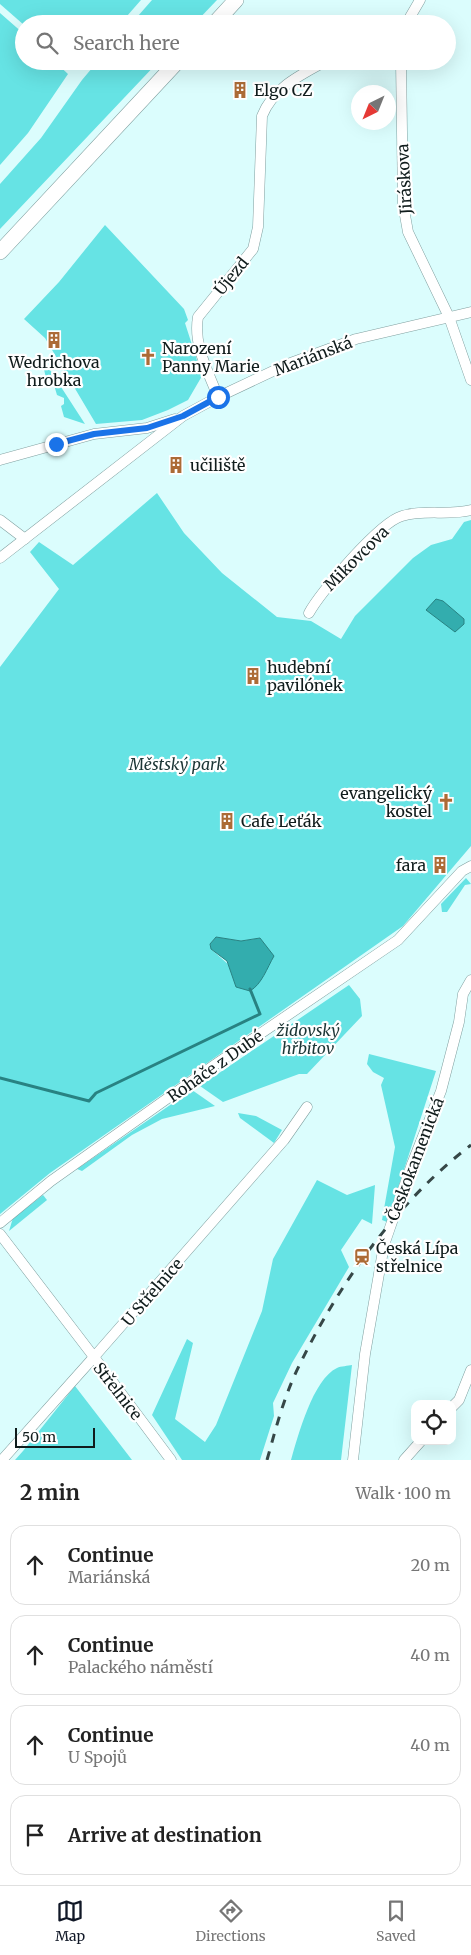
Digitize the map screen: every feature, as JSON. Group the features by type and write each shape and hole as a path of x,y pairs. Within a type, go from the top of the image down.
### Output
{"main road":[{"path":"222,15 236,0"},
{"path":"0,252 170,70"}],"street":[{"path":"411,15 420,0"},
{"name":"Újezd","path":"218,397 197,342 195,330 198,316 253,249 258,227 262,116 266,105 275,94 295,78 310,70"},
{"name":"Jiráskova","path":"402,70 403,204 408,232 449,317 471,380"},
{"name":"Mariánská","path":"0,558 183,416 218,397 288,364 356,339 471,312"},
{"path":"0,460 94,434 147,428 183,416"},
{"name":"Mikovcova","path":"308,613 318,597 366,544 399,516 421,511 463,512 471,510"},
{"path":"0,520 25,539"},
{"name":"Roháče z Dubé","path":"0,1223 51,1181 213,1066 398,940 462,871 471,866"},
{"name":"Českokamenická","path":"353,1460 365,1354 384,1245 405,1182 441,1091 459,1022 463,994 471,980"},
{"name":"U Střelnice","path":"94,1357 284,1140 307,1107"},
{"path":"0,1234 94,1357"},
{"name":"Střelnice","path":"2,1460 94,1357 171,1460"},
{"path":"456,1403 471,1370"},
{"path":"404,1460 417,1445"}],"green space":[{"path":"0,0 141,0 128,15 15,15 15,17 0,4"},
{"path":"152,0 217,0 203,15 139,15"},
{"path":"0,13 15,26 15,70 64,70 68,74 28,133 0,165"},
{"path":"90,70 150,70 0,229 0,184 41,138"},
{"path":"105,225 184,309 188,320 185,323 202,376 188,400 168,410 142,420 96,424 45,338 24,319 59,282"},
{"path":"41,356 85,424 64,417 61,406 64,404 64,398 57,395 54,385 48,387"},
{"name":"Městský park","path":"157,493 184,533 222,573 277,617 311,621 341,639 355,616 413,558 431,545 452,539 464,522 471,520 471,846 403,926 50,1173 0,1214 0,667 59,589 30,552 39,542 73,565","holes":["216,937 241,941 260,938 236,987 229,965 211,949 210,944"]},
{"path":"466,878 471,884 465,885 447,912 442,912 441,904"},
{"name":"židovský hřbitov","path":"349,985 360,999 362,1016 307,1074 299,1074 223,1102 200,1086"},
{"path":"369,1054 436,1071 387,1222 382,1220 395,1147 381,1085 384,1078 373,1072 367,1064"},
{"path":"192,1090 215,1106 162,1119 132,1135 82,1171 77,1169"},
{"path":"238,1113 256,1116 282,1130 274,1143 240,1118"},
{"path":"317,1180 347,1195 375,1185 372,1224 362,1219 341,1250 349,1267 292,1363 273,1403 274,1416 260,1460 182,1460 152,1415 187,1339 193,1343 175,1419 205,1442 216,1425 262,1311 273,1259"},
{"path":"43,1195 47,1200 9,1231 13,1218"},
{"path":"352,1365 341,1460 291,1460 308,1409 321,1384 328,1374 337,1368"},
{"path":"75,1386 132,1460 15,1460 23,1451"}],"shaded area":[{"path":"436,599 443,601 464,619 464,624 455,632 426,610"},
{"path":"216,937 241,941 260,938 274,956 261,980 250,991 236,987 227,961 211,949 210,944"}],"waterway":[{"path":"0,1078 89,1101 96,1093 260,1014 250,989"}],"railway":[{"path":"267,1460 289,1389 332,1304 373,1245 395,1218 419,1191 471,1145"}],"place":[{"name":"Elgo CZ","path":"240,90"},
{"name":"Wedrichova hrobka","path":"54,340"},
{"name":"Narození Panny Marie","path":"148,357"},
{"name":"učiliště","path":"176,465"},
{"name":"hudební pavilónek","path":"253,676"},
{"name":"evangelický kostel","path":"446,802"},
{"name":"Cafe Leťák","path":"227,821"},
{"name":"fara","path":"440,865"},
{"name":"Česká Lípa střelnice","path":"362,1257"}],"route":[{"path":"56,444 94,434 147,428 183,416 218,397"}]}
